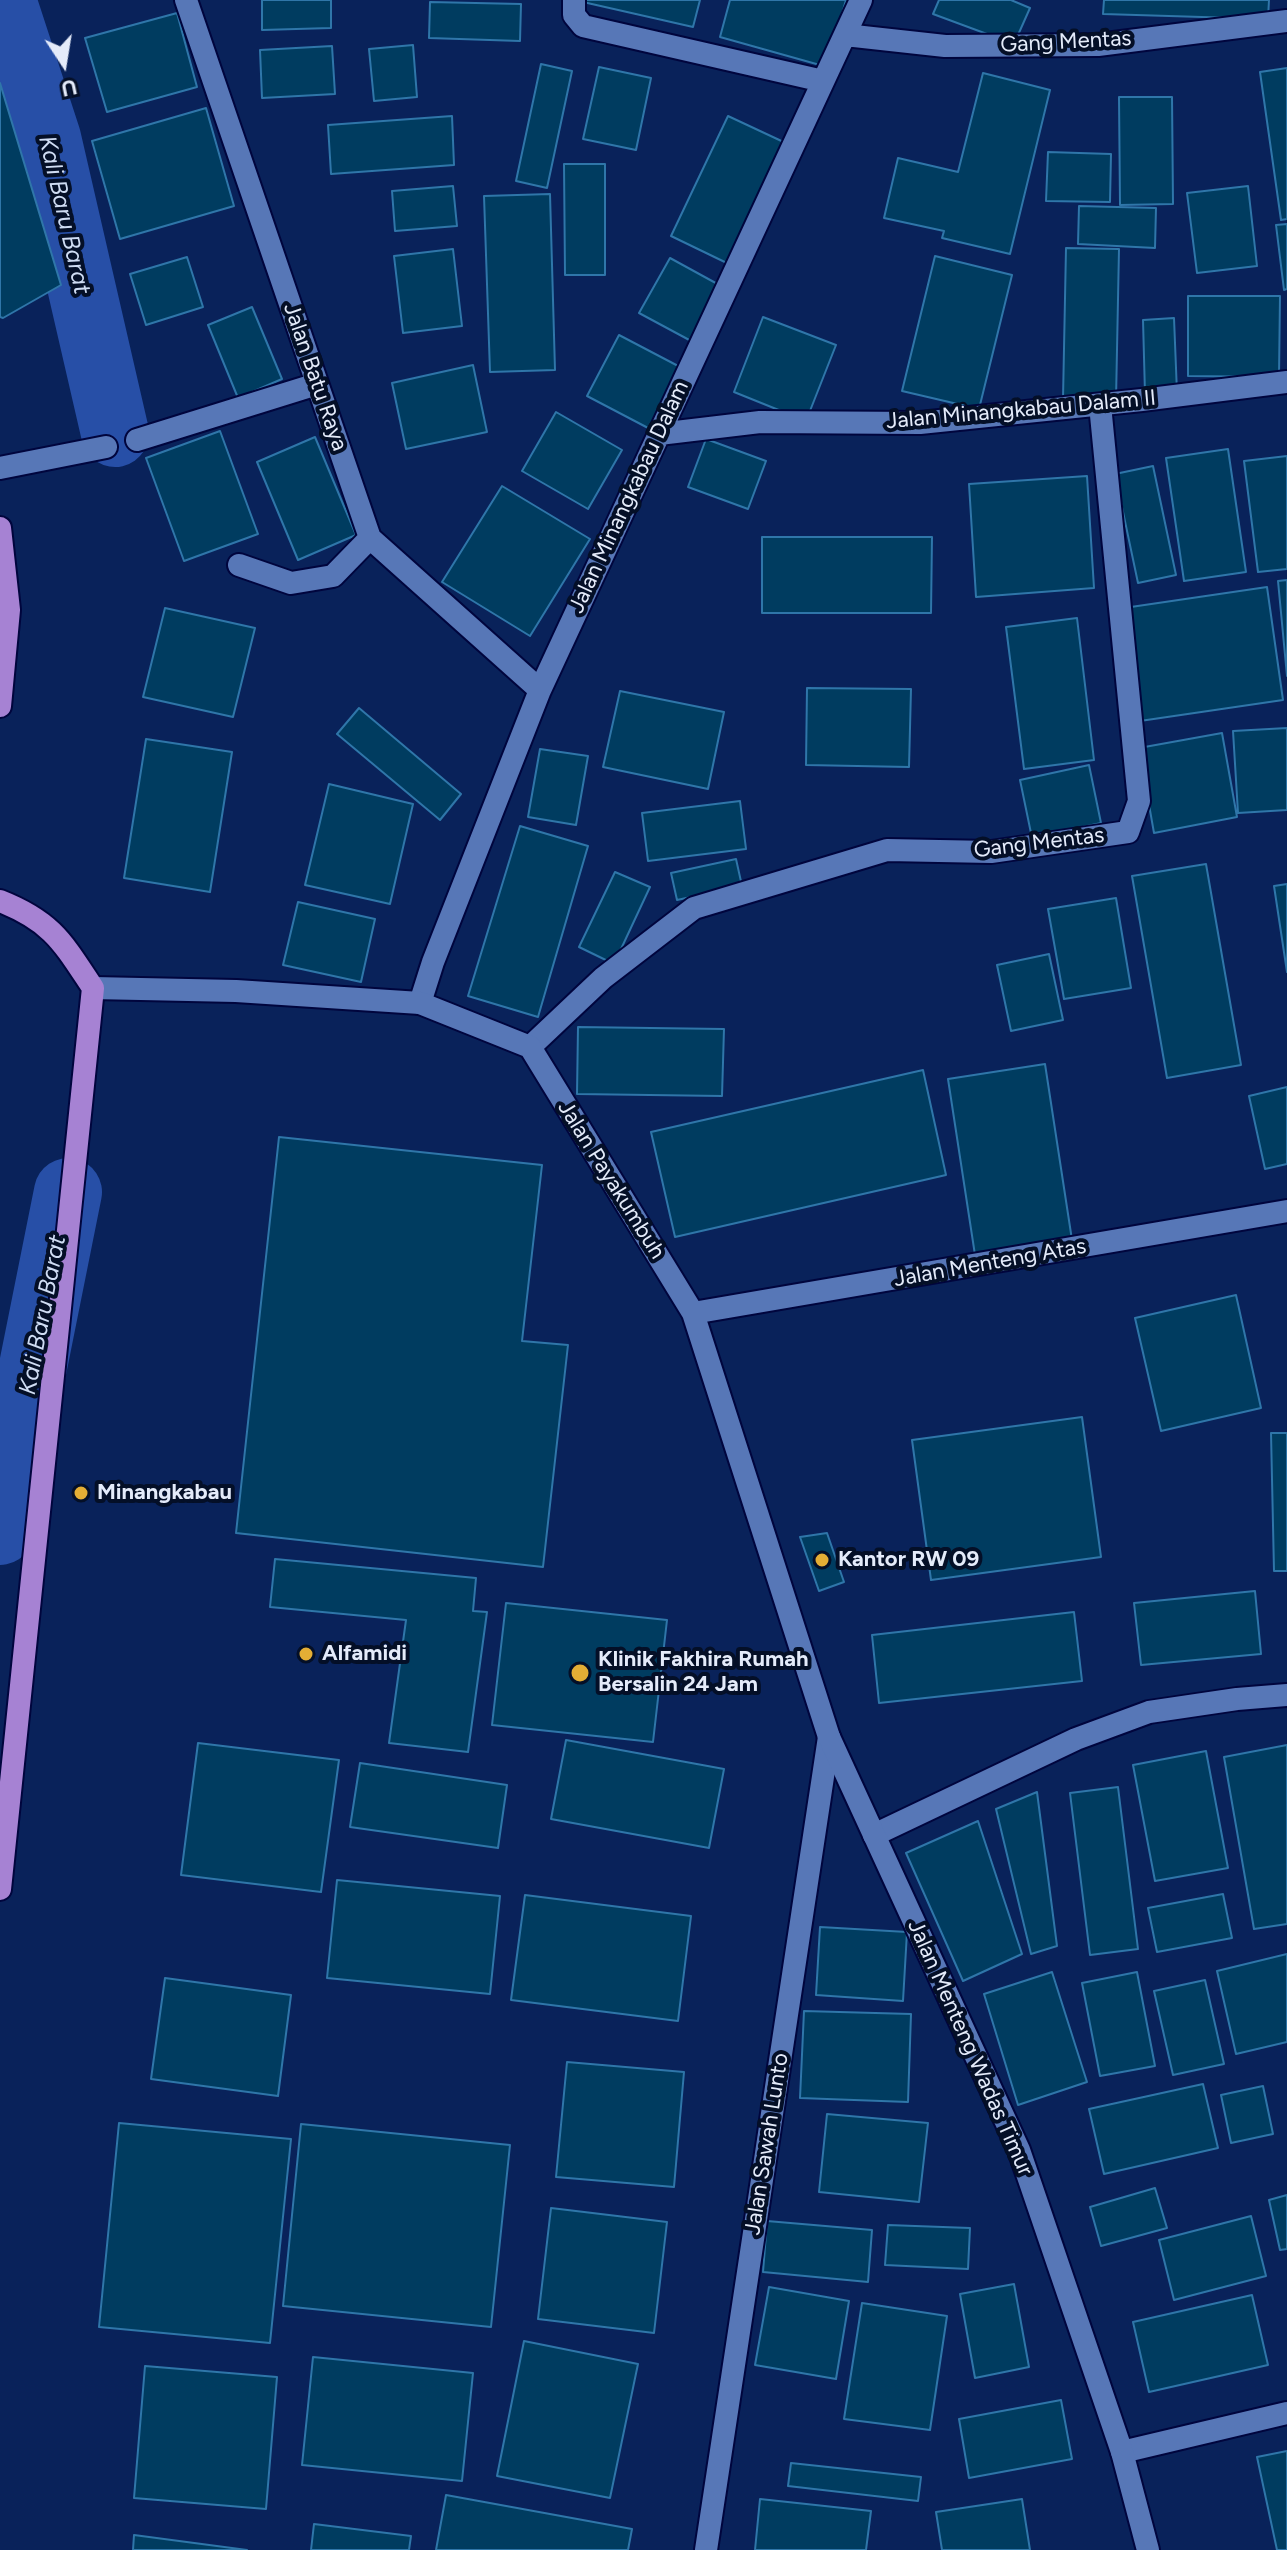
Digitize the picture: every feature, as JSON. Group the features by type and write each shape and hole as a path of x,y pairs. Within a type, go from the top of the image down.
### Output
{"main road":[{"path":"0,528 9,610 0,706"},
{"path":"0,901 37,920 57,935 93,988 0,1889"}],"street":[{"name":"Jalan Batu Raya","path":"186,0 370,538 540,690"},
{"path":"574,0 574,15 583,26 823,81"},
{"name":"Jalan Minangkabau Dalam","path":"420,1003 433,962 540,690 861,0"},
{"name":"Gang Mentas","path":"845,35 945,46 1098,45 1287,21"},
{"name":"Jalan Minangkabau Dalam II","path":"659,434 760,422 920,423 1287,382"},
{"path":"137,440 317,384"},
{"name":"Gang Mentas","path":"530,1047 603,978 694,908 887,850 991,852 1128,832 1139,801 1100,405"},
{"path":"0,468 106,447"},
{"path":"239,565 291,583 333,576 370,538"},
{"path":"93,988 236,991 420,1003 530,1047"},
{"name":"Jalan Payakumbuh","path":"530,1047 693,1313 829,1737"},
{"name":"Jalan Menteng Atas","path":"693,1313 1287,1211"},
{"path":"874,1835 1076,1739 1149,1712 1287,1695"},
{"name":"Jalan Menteng Wadas Timur","path":"829,1737 1019,2150 1122,2452 1148,2550"},
{"name":"Jalan Sawah Lunto","path":"706,2550 829,1737"},
{"path":"1122,2452 1287,2413"}],"building":[{"path":"262,0 331,0 331,28 262,30"},
{"path":"583,0 700,0 693,27"},
{"path":"730,0 846,0 827,67 720,37"},
{"path":"939,0 1011,0 1030,8 1014,44 933,14"},
{"path":"1104,0 1269,0 1268,19 1103,14"},
{"path":"430,2 521,4 520,41 429,38"},
{"path":"177,13 197,87 107,112 85,38"},
{"path":"413,45 417,97 374,101 369,49"},
{"path":"332,46 335,94 262,98 260,50"},
{"path":"541,64 572,71 547,188 516,181"},
{"path":"599,67 651,78 636,150 583,139"},
{"path":"1287,68 1287,219 1281,220 1260,72"},
{"path":"983,73 1050,90 1010,254 942,238 944,231 884,218 898,158 958,172"},
{"path":"0,83 61,285 3,318 0,317"},
{"path":"1119,97 1172,97 1173,204 1120,205"},
{"path":"206,108 234,206 120,239 92,141"},
{"path":"452,116 454,165 331,174 328,125"},
{"path":"728,116 790,145 733,266 671,236"},
{"path":"1048,152 1111,154 1110,202 1046,201"},
{"path":"564,164 605,164 605,275 565,275"},
{"path":"453,186 457,226 395,231 392,191"},
{"path":"1248,186 1257,266 1197,273 1187,193"},
{"path":"550,194 555,370 490,372 484,196"},
{"path":"1079,206 1156,208 1155,248 1078,244"},
{"path":"1287,224 1287,289 1284,290 1276,225"},
{"path":"1066,248 1119,249 1116,400 1063,399"},
{"path":"453,249 462,326 403,333 394,256"},
{"path":"935,256 1012,275 979,409 902,391"},
{"path":"187,257 203,307 146,325 130,274"},
{"path":"670,258 723,287 693,342 639,313"},
{"path":"1188,296 1280,296 1279,377 1188,376"},
{"path":"252,307 282,379 238,398 208,325"},
{"path":"763,317 836,345 806,421 734,392"},
{"path":"1174,318 1177,393 1145,394 1143,320"},
{"path":"619,335 682,368 650,429 587,396"},
{"path":"473,365 487,432 406,449 392,383"},
{"path":"556,412 622,450 588,509 522,471"},
{"path":"220,431 258,534 184,561 146,458"},
{"path":"315,437 356,535 298,560 257,462"},
{"path":"706,439 766,461 748,509 688,487"},
{"path":"1228,449 1246,572 1184,581 1166,458"},
{"path":"1287,456 1287,569 1258,572 1244,461"},
{"path":"1153,466 1176,575 1138,583 1115,474"},
{"path":"1087,476 1094,588 976,597 969,484"},
{"path":"502,486 590,539 530,636 442,582"},
{"path":"762,537 932,537 931,613 762,613"},
{"path":"1287,580 1287,676 1278,581"},
{"path":"1267,587 1283,700 1140,721 1124,608"},
{"path":"165,608 255,628 233,717 143,697"},
{"path":"1077,618 1094,760 1024,769 1006,627"},
{"path":"807,688 911,689 909,767 806,765"},
{"path":"620,691 724,712 708,789 603,767"},
{"path":"359,708 461,794 440,820 337,734"},
{"path":"1287,728 1287,810 1238,813 1233,731"},
{"path":"1222,733 1237,817 1154,833 1139,748"},
{"path":"146,739 232,752 210,892 124,878"},
{"path":"540,749 588,756 576,825 528,817"},
{"path":"1089,765 1101,823 1032,838 1020,780"},
{"path":"329,784 413,804 390,904 305,885"},
{"path":"740,801 746,849 648,861 642,813"},
{"path":"520,826 588,846 538,1017 468,996"},
{"path":"736,859 742,886 677,900 671,873"},
{"path":"1206,864 1241,1065 1167,1078 1132,876"},
{"path":"615,872 650,887 614,964 579,947"},
{"path":"1287,884 1287,972 1274,886"},
{"path":"1116,898 1131,988 1064,999 1048,909"},
{"path":"298,902 375,919 361,982 283,965"},
{"path":"1049,954 1063,1020 1011,1031 997,965"},
{"path":"578,1027 724,1029 722,1096 577,1094"},
{"path":"1045,1064 1072,1240 975,1255 948,1079"},
{"path":"923,1070 946,1175 675,1237 651,1132"},
{"path":"1287,1087 1287,1164 1265,1169 1249,1096"},
{"path":"279,1137 542,1165 522,1341 568,1345 543,1567 236,1533"},
{"path":"1236,1295 1261,1408 1161,1431 1135,1318"},
{"path":"1082,1417 1101,1557 931,1580 912,1440"},
{"path":"1271,1433 1287,1433 1287,1571 1274,1571"},
{"name":"Kantor RW 09","path":"827,1533 844,1582 819,1591 800,1537"},
{"path":"275,1559 476,1578 473,1611 487,1612 468,1752 389,1743 406,1620 270,1607"},
{"path":"1255,1591 1261,1654 1141,1665 1134,1603"},
{"name":"Klinik Fakhira Rumah Bersalin 24 Jam","path":"506,1603 667,1620 653,1742 492,1725"},
{"path":"1074,1612 1082,1681 879,1703 872,1635"},
{"path":"566,1740 724,1769 709,1848 551,1819"},
{"path":"198,1743 339,1760 321,1892 181,1875"},
{"path":"1287,1745 1287,1924 1254,1929 1224,1757"},
{"path":"1206,1751 1228,1868 1155,1881 1133,1765"},
{"path":"360,1763 507,1785 498,1848 350,1827"},
{"path":"1118,1787 1138,1949 1090,1955 1070,1793"},
{"path":"1037,1792 1057,1946 1031,1954 996,1809"},
{"path":"978,1821 1022,1954 963,1981 906,1853"},
{"path":"337,1880 500,1896 490,1994 327,1978"},
{"path":"1223,1894 1232,1938 1157,1952 1148,1908"},
{"path":"525,1895 691,1916 678,2021 511,2000"},
{"path":"820,1927 907,1932 903,2001 816,1995"},
{"path":"1287,1954 1287,2042 1236,2054 1217,1971"},
{"path":"1052,1972 1087,2082 1018,2105 984,1994"},
{"path":"1137,1972 1155,2066 1100,2076 1082,1983"},
{"path":"165,1978 291,1995 278,2096 151,2079"},
{"path":"1205,1980 1224,2064 1173,2075 1154,1991"},
{"path":"804,2011 911,2014 908,2102 800,2098"},
{"path":"567,2062 684,2072 674,2187 556,2177"},
{"path":"1203,2084 1218,2148 1104,2174 1089,2109"},
{"path":"1263,2086 1273,2134 1231,2143 1221,2095"},
{"path":"827,2114 928,2123 919,2202 819,2192"},
{"path":"119,2123 291,2139 270,2343 99,2327"},
{"path":"301,2124 510,2145 491,2327 283,2306"},
{"path":"1155,2188 1167,2228 1101,2246 1090,2207"},
{"path":"1287,2195 1287,2249 1280,2250 1269,2200"},
{"path":"551,2208 667,2222 654,2333 538,2319"},
{"path":"1251,2216 1266,2276 1174,2300 1159,2240"},
{"path":"767,2221 872,2230 868,2282 763,2272"},
{"path":"888,2225 970,2228 968,2269 885,2265"},
{"path":"1014,2284 1029,2367 975,2378 960,2294"},
{"path":"769,2287 849,2301 836,2379 755,2365"},
{"path":"1252,2295 1268,2365 1149,2392 1133,2322"},
{"path":"862,2303 947,2316 930,2430 844,2419"},
{"path":"524,2341 638,2364 610,2498 497,2476"},
{"path":"313,2357 473,2373 462,2481 302,2465"},
{"path":"145,2366 277,2377 266,2509 134,2498"},
{"path":"1061,2400 1072,2459 969,2478 959,2419"},
{"path":"1287,2451 1287,2550 1277,2550 1257,2457"},
{"path":"791,2463 921,2477 918,2501 788,2486"},
{"path":"446,2495 632,2529 628,2550 436,2550"},
{"path":"760,2499 871,2511 866,2550 755,2550"},
{"path":"1022,2499 1030,2550 942,2550 936,2512"},
{"path":"314,2524 411,2536 409,2550 311,2550"},
{"path":"134,2535 247,2550 133,2550"}],"waterway":[{"name":"Kali Baru Barat","path":"2,0 47,138 115,433"},
{"name":"Kali Baru Barat","path":"0,1531 68,1192"}],"place":[{"name":"Minangkabau","path":"81,1493"},
{"name":"Kantor RW 09","path":"822,1560"},
{"name":"Alfamidi","path":"306,1654"},
{"name":"Klinik Fakhira Rumah Bersalin 24 Jam","path":"580,1673"}]}
